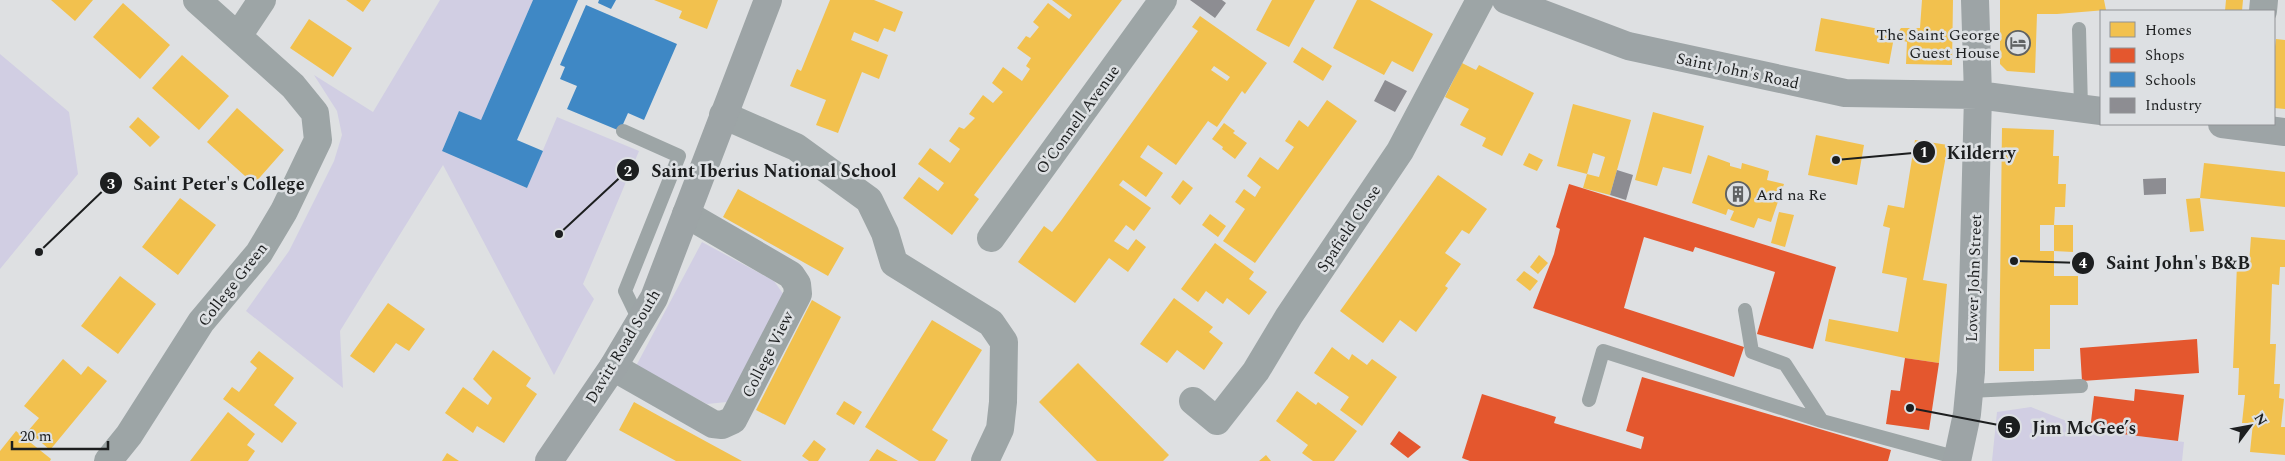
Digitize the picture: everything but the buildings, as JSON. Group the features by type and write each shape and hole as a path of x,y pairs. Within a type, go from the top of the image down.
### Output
{"street":[{"name":"College Green","path":"108,461 129,435 201,322 259,253 284,211 318,140 315,113 293,86 197,0"},
{"path":"238,36 262,0"},
{"name":"Davitt Road South","path":"549,461 613,367 654,298 768,0"},
{"name":"O'Connell Avenue","path":"991,238 1163,0"},
{"name":"Spafield Close","path":"1193,401 1217,420 1256,371 1289,316 1400,151 1480,0"},
{"name":"Saint John's Road","path":"1506,0 1628,46 1845,93 1978,95 2091,109"},
{"name":"Lower John Street","path":"1958,460 1969,390 1978,95 1975,0"},
{"path":"723,115 796,147 869,200 885,233 894,263 991,323 1004,342 1003,402 1000,429 985,461"},
{"path":"2239,125 2285,132"},
{"name":"College View","path":"613,367 713,424 722,425 733,420 798,294 797,284 791,275 686,214"}],"lane":[{"path":"2079,29 2091,109"},
{"path":"623,131 679,156 625,291 640,322"},
{"path":"1745,310 1752,352 1785,364 1822,421"},
{"path":"1589,400 1603,352 1822,421 1958,460"},
{"path":"1969,390 2081,386"}],"shaded area":[{"path":"440,0 533,0 481,120 459,111 442,151 527,188 557,117 639,151 583,284 594,299 554,375 443,165 340,331 343,388 246,311 289,251 334,161 342,135 337,111 314,75 373,112"},
{"path":"0,54 69,112 78,174 0,269"},
{"path":"702,242 774,281 784,295 727,402 707,404 636,366"},
{"path":"2031,407 2090,430 2184,442 2182,461 1992,461 1997,412"}],"place":[{"name":"The Saint George Guest House","path":"2018,43"},
{"name":"Kilderry","path":"1836,160"},
{"name":"Ard na Re","path":"1738,194"},
{"name":"Saint Iberius National School","path":"559,234"},
{"name":"Saint Peter's College","path":"39,252"},
{"name":"Saint John's B&B","path":"2014,261"},
{"name":"Jim McGee’s","path":"1910,408"}]}
